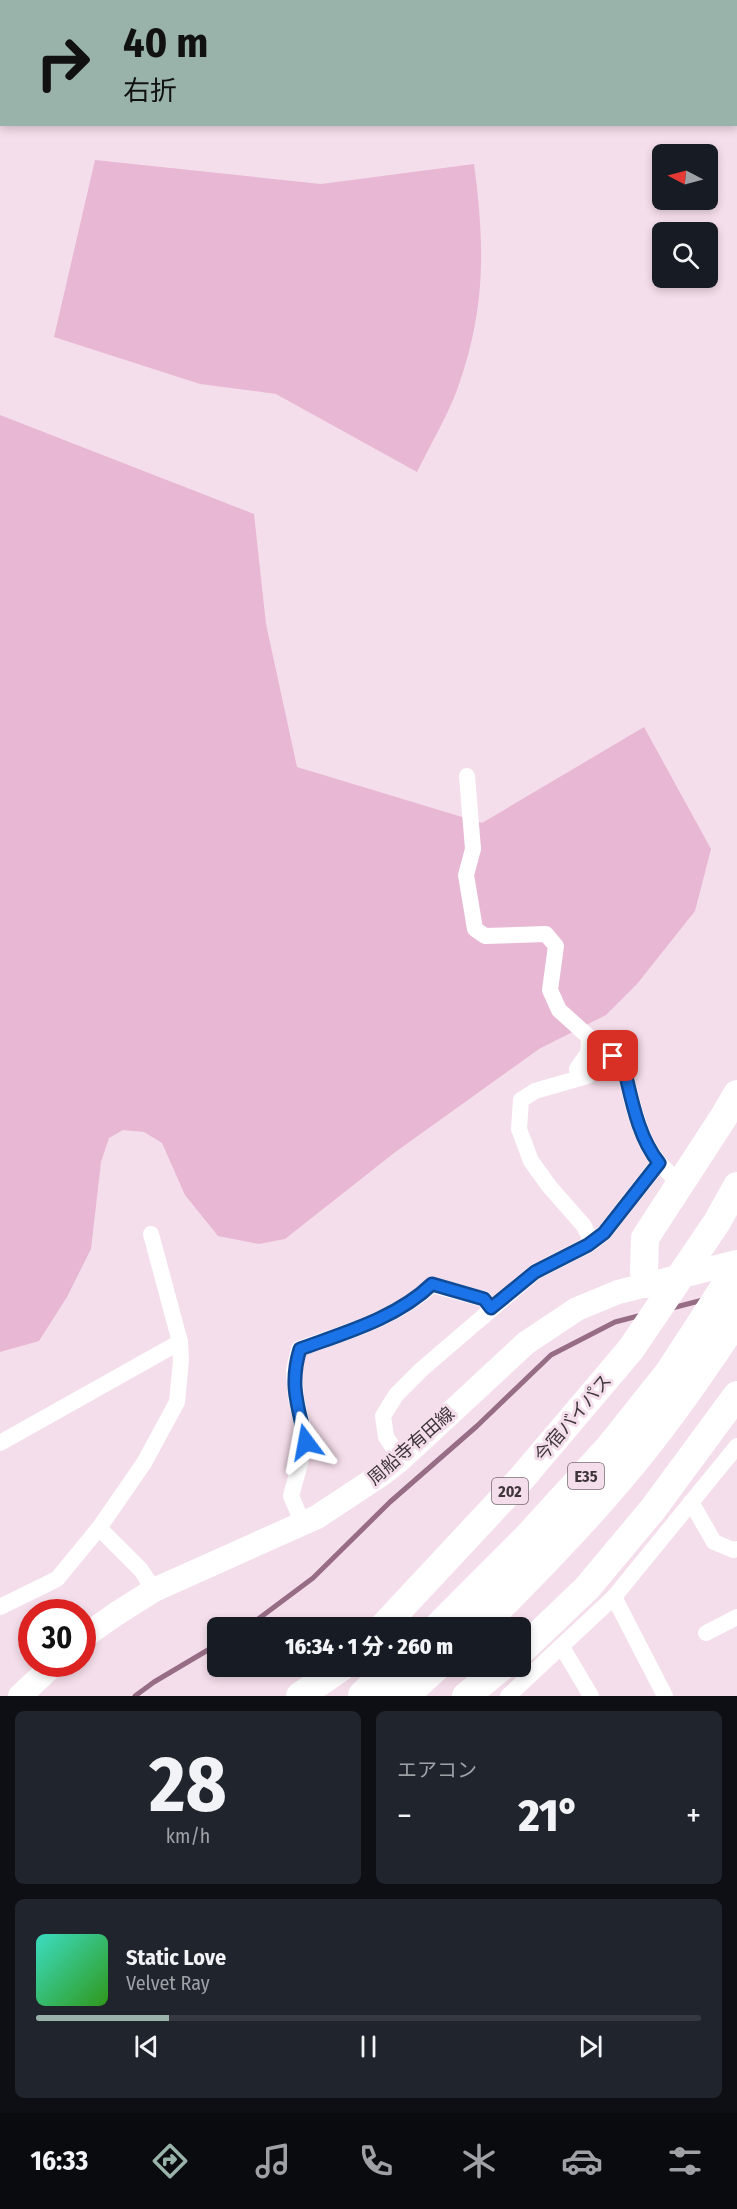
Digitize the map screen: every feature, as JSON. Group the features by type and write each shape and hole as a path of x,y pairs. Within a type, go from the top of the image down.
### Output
{"highway":[{"path":"646,1284 645,1239 737,1094"},
{"name":"今宿バイパス","path":"392,1617 521,1479 632,1349 717,1222 737,1186"},
{"name":"E35","path":"451,1617 527,1540 611,1448 670,1374 737,1271"},
{"name":"E35","path":"488,1617 548,1558 631,1464 690,1387 737,1316"},
{"path":"531,1641 587,1588 653,1509 737,1395"},
{"path":"300,1696 327,1677"},
{"path":"364,1696 384,1677"},
{"path":"402,1696 423,1677"},
{"path":"466,1696 489,1677"}],"main road":[{"name":"周船寺有田線","path":"96,1629 154,1590 303,1524 363,1487 402,1459 526,1343 578,1309 618,1292 737,1262"},
{"path":"20,1696 40,1677"}],"street":[{"path":"467,776 473,849 466,875 475,929 485,936 546,934 556,946 550,990 559,1010 589,1037 588,1053 577,1070 580,1078"},
{"path":"592,1242 584,1227 531,1161 519,1129 522,1100 535,1091 587,1076 613,1056 622,1060 638,1120 651,1153 680,1184"},
{"path":"402,1459 386,1437 383,1416 396,1395 422,1369 535,1272 592,1242 604,1233 659,1163"},
{"path":"0,1607 57,1579 99,1528 144,1463 177,1402 181,1360 180,1342 151,1234"},
{"path":"303,1524 291,1496 306,1442 296,1398 294,1370 300,1349 392,1312 418,1298 432,1284 484,1299 491,1308"},
{"path":"0,1443 180,1342"},
{"path":"508,1696 614,1597 737,1446"},
{"path":"691,1502 714,1542 736,1552"},
{"path":"99,1528 141,1570 154,1590"},
{"path":"614,1597 665,1696"},
{"path":"706,1633 737,1617"},
{"path":"562,1647 591,1696"}],"shaded area":[{"path":"95,160 321,184 474,164 481,250 478,305 467,361 453,401 417,472 276,394 200,384 54,337"},
{"path":"0,415 254,514 266,624 297,767 482,823 644,727 711,849 695,911 637,984 606,1015 539,1049 394,1153 285,1239 259,1244 218,1236 185,1195 162,1143 144,1132 123,1130 109,1138 101,1162 91,1249 67,1297 39,1341 0,1352"}],"waterway":[{"path":"672,1308 703,1300"},
{"path":"261,1617 313,1578 390,1502 477,1426 551,1355 615,1322 642,1315"},
{"path":"135,1696 207,1651"}],"route":[{"path":"306,1442 296,1398 294,1370 300,1349 392,1312 418,1298 432,1284 484,1299 491,1308 535,1272 588,1245 604,1233 659,1163 651,1153 638,1120 622,1060 613,1056"}]}
